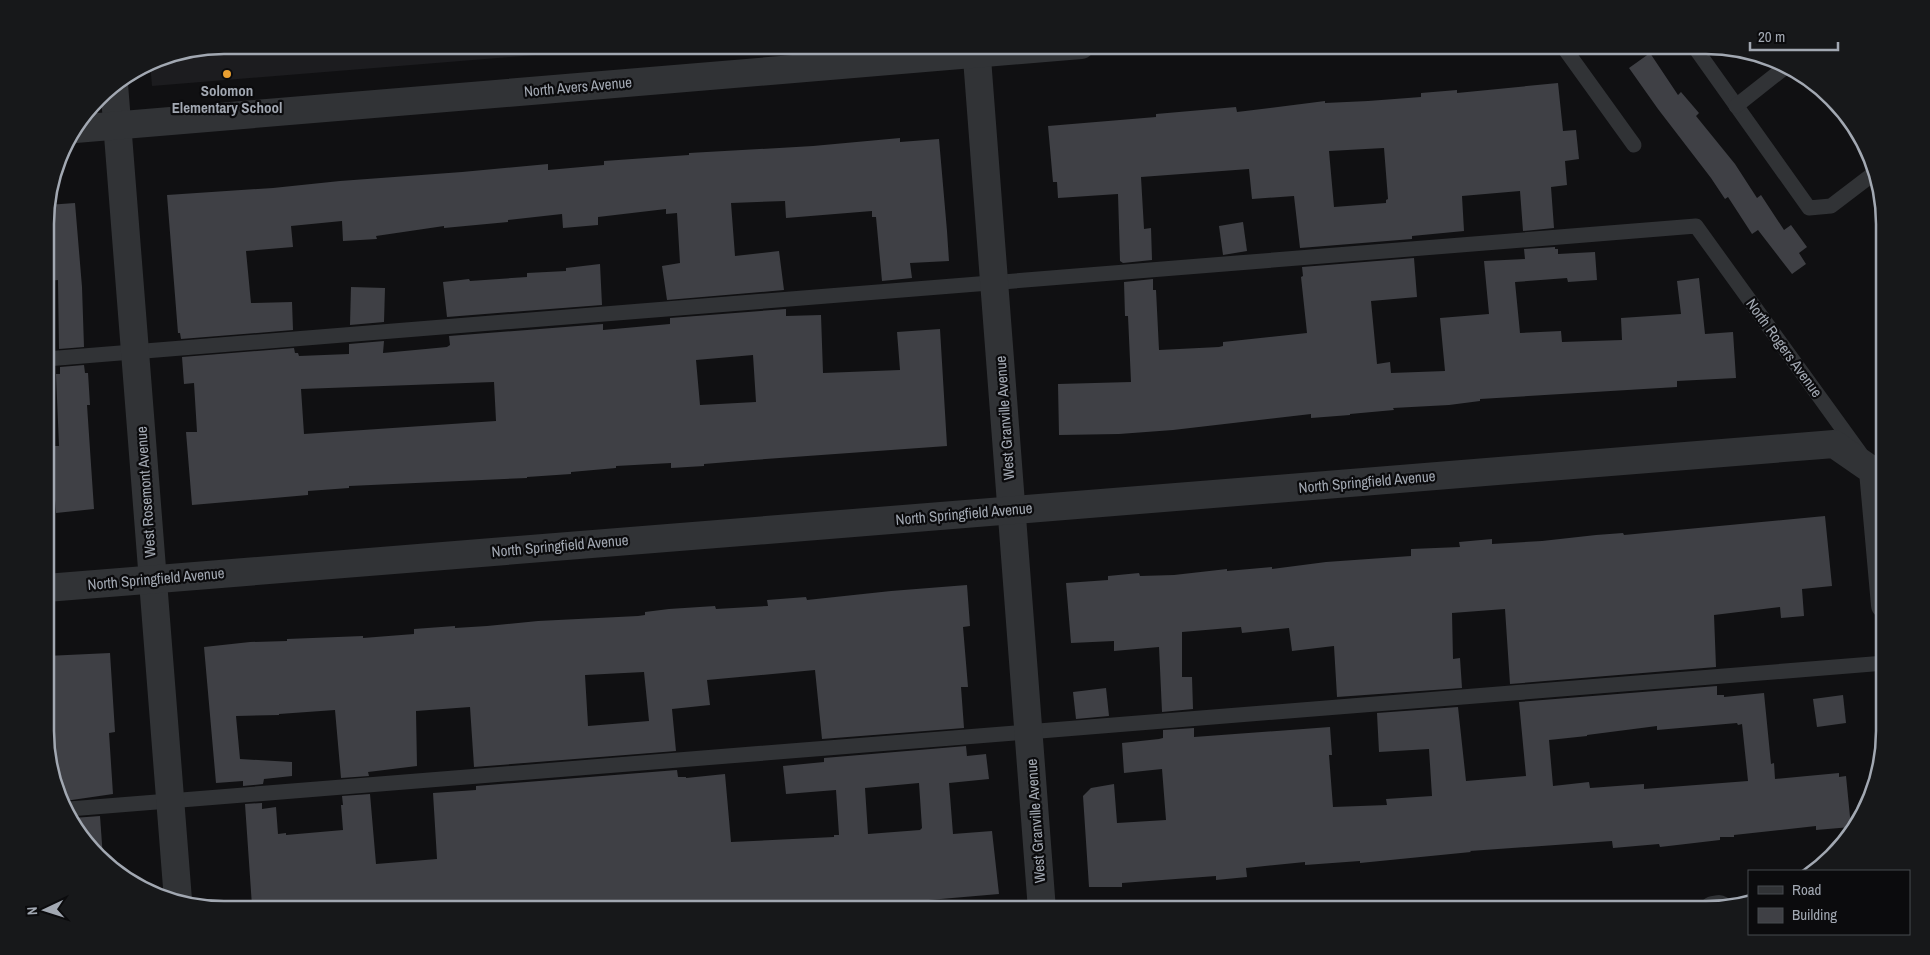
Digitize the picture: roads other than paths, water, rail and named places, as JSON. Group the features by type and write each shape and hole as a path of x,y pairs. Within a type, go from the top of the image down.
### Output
{"street":[{"name":"North Avers Avenue","path":"82,129 920,54"},
{"name":"West Granville Avenue","path":"976,54 1041,901"},
{"name":"West Rosemont Avenue","path":"115,93 178,894"},
{"name":"North Springfield Avenue","path":"54,587 1834,444 1872,471"},
{"path":"1872,471 1876,512"}],"lane":[{"path":"1568,54 1634,145"},
{"path":"1699,54 1809,208 1831,206 1869,177"},
{"path":"1736,106 1782,71"},
{"name":"North Rogers Avenue","path":"994,282 1696,226 1872,471"},
{"path":"54,359 994,282"},
{"path":"72,809 1876,664"}],"place":[{"name":"Solomon Elementary School","path":"227,74"}]}
